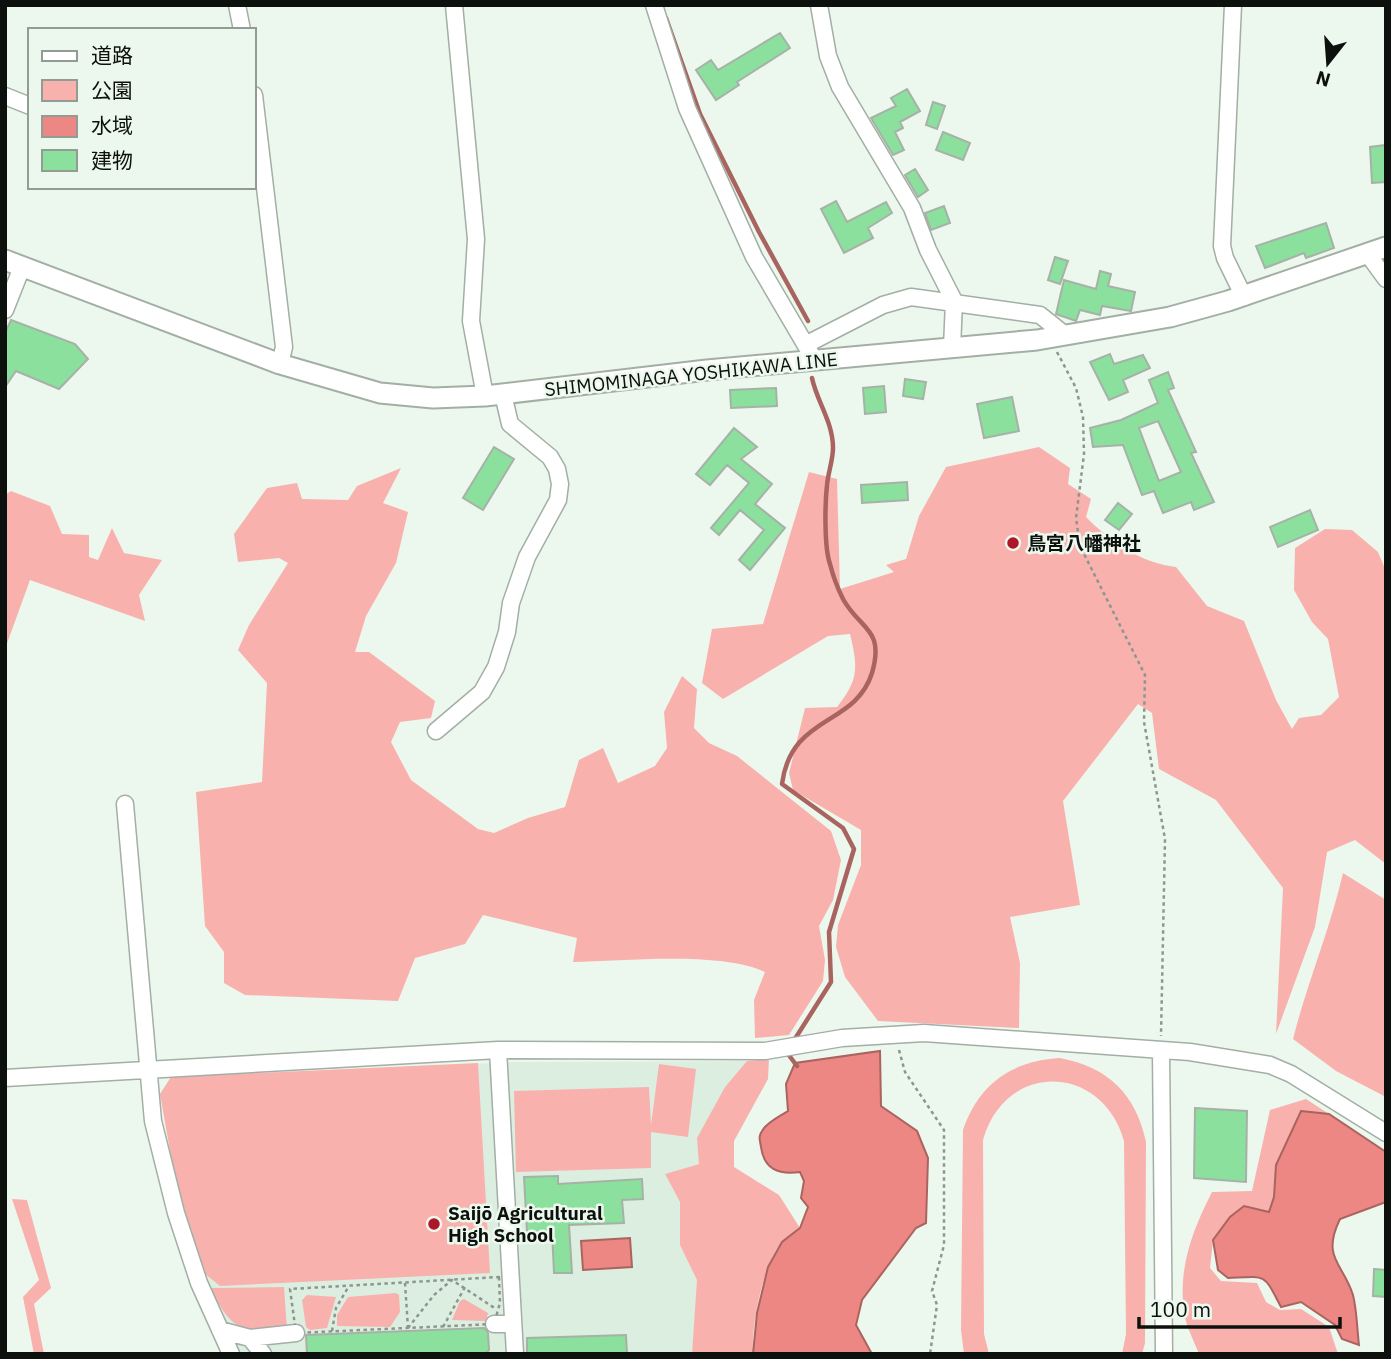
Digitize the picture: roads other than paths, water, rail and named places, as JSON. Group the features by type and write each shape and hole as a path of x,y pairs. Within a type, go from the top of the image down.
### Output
{"main road":[{"name":"SHIMOMINAGA YOSHIKAWA LINE","path":"13,263 279,364 380,393 433,398 494,395 811,352 952,348 1057,336 1170,317 1244,297 1377,250"}],"street":[{"path":"237,5 242,28"},
{"path":"436,732 482,692 496,667 527,557 558,500 560,484 557,469 550,457 510,424 494,395 471,321 476,239 454,5"},
{"path":"654,5 687,108 754,257 811,352 883,305 911,298 954,301 1040,315 1057,336"},
{"path":"819,5 828,56 840,88 912,208 928,250 954,301 952,348"},
{"path":"1233,5 1222,246 1244,297"},
{"path":"5,96 28,105"},
{"path":"256,122 285,347 279,364"},
{"path":"1377,250 1386,279"},
{"path":"5,310 13,263"},
{"path":"125,804 153,1121 176,1213 199,1283 231,1354"},
{"path":"5,1078 498,1050 779,1048 895,1033 1161,1050 1270,1065 1291,1074 1386,1133"},
{"path":"498,1050 515,1354"},
{"path":"1161,1050 1164,1354"},
{"path":"496,1317 513,1324"},
{"path":"220,1330 250,1338 296,1333"},
{"path":"250,1338 263,1354"}],"water":[{"path":"880,1051 881,1106 917,1131 928,1158 926,1223 916,1228 862,1300 856,1325 872,1354 753,1354 757,1313 768,1267 782,1242 800,1228 808,1207 801,1198 804,1181 800,1172 779,1171 765,1161 761,1133 770,1122 788,1111 786,1084 795,1063"},
{"path":"1301,1111 1329,1114 1386,1152 1386,1202 1340,1219 1333,1243 1336,1260 1353,1295 1359,1345 1342,1339 1335,1325 1301,1302 1281,1307 1263,1279 1228,1278 1218,1270 1213,1240 1230,1217 1244,1206 1269,1212 1274,1197 1276,1165"},
{"path":"630,1238 632,1267 583,1270 581,1241"}],"waterway":[{"path":"666,18 700,114 759,232 808,321"},
{"path":"793,1042 831,982 829,932 854,849 843,828 782,784 788,761 797,745 810,732 852,703 864,690 875,658 873,638 843,599 828,556 826,503 833,453 832,439 812,378"},
{"path":"790,1050 788,1054 797,1066"}],"place":[{"name":"鳥宮八幡神社","path":"1013,543"},
{"name":"Saijō Agricultural High School","path":"434,1224"}]}
